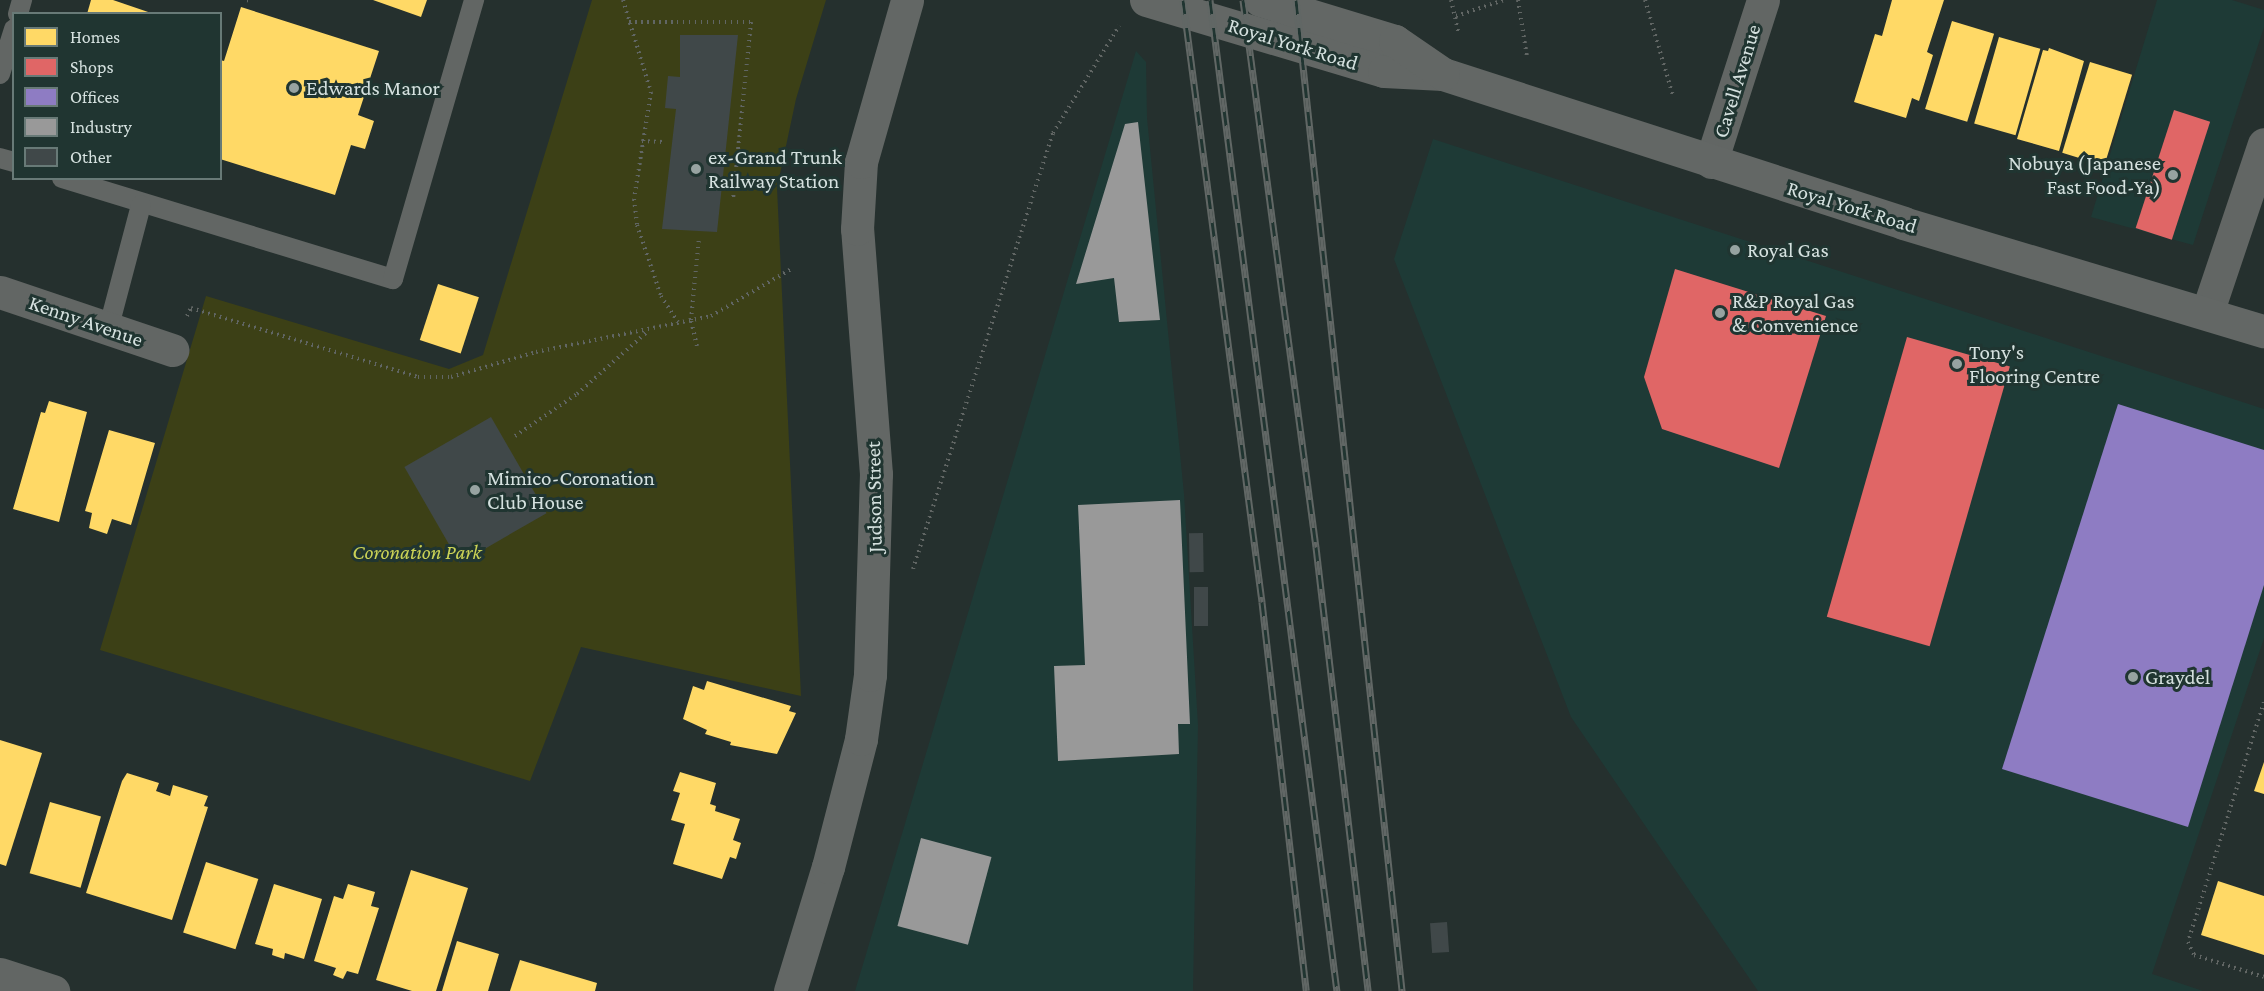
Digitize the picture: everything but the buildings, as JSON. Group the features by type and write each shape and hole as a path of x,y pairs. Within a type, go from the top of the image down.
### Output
{"main road":[{"name":"Judson Street","path":"790,991 828,867 861,739 873,610 876,474 857,229 861,162 907,0"},
{"name":"Royal York Road","path":"1146,0 1384,71 1443,74 1711,162 2264,331"},
{"name":"Royal York Road","path":"1260,0 1395,41 1443,74"}],"street":[{"name":"Cavell Avenue","path":"1711,162 1763,0"},
{"path":"2207,313 2264,144"},
{"name":"Kenny Avenue","path":"0,292 172,350"},
{"path":"0,974 53,991"}],"lane":[{"path":"68,180 141,205 393,279 474,0"},
{"path":"0,74 12,36"},
{"path":"108,330 141,205"}],"path":[{"path":"623,0 651,92 633,199 637,225 661,296 678,322"},
{"path":"1451,0 1459,34"},
{"path":"1456,16 1504,0"},
{"path":"1518,0 1527,57"},
{"path":"1646,0 1673,96"},
{"path":"629,22 751,22 733,200"},
{"path":"873,610 908,586 1053,133 1120,22"},
{"path":"642,141 663,142"},
{"path":"697,346 692,320 699,237"},
{"path":"172,350 191,308 418,377 451,377 536,352 711,316 735,304 791,269"},
{"path":"515,436 577,394 650,329"},
{"path":"2264,702 2188,942 2194,955 2264,977"}],"shaded area":[{"path":"2157,0 2232,0 2264,10 2264,27 2193,245 2091,217"},
{"path":"1136,51 1146,62 1147,118 1184,494 1198,725 1193,991 855,991"},
{"path":"1433,139 2264,409 2264,638 2152,974 2203,991 1758,991 1571,717 1394,259"}],"green space":[{"name":"Coronation Park","path":"592,0 826,0 796,99 777,188 801,696 581,647 530,781 100,650 206,296 449,369 483,355"}],"railway":[{"path":"1183,0 1262,602 1306,991"},
{"path":"1210,0 1337,991"},
{"path":"1243,0 1316,547 1368,991"},
{"path":"1296,0 1402,991"}],"place":[{"name":"Edwards Manor","path":"294,88"},
{"name":"ex-Grand Trunk Railway Station","path":"696,169"},
{"name":"Nobuya (Japanese Fast Food-Ya)","path":"2173,175"},
{"name":"Royal Gas","path":"1735,250"},
{"name":"R&P Royal Gas & Convenience","path":"1720,313"},
{"name":"Tony's Flooring Centre","path":"1957,364"},
{"name":"Mimico-Coronation Club House","path":"475,490"},
{"name":"Graydel","path":"2133,677"}]}
